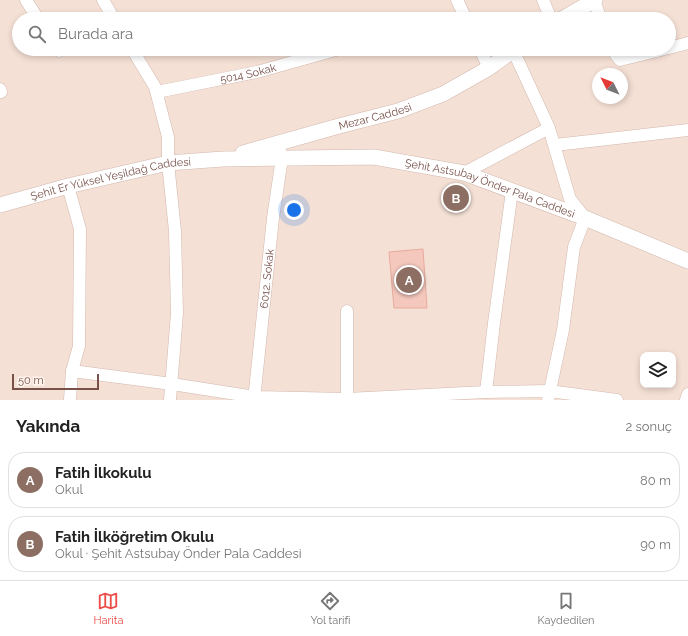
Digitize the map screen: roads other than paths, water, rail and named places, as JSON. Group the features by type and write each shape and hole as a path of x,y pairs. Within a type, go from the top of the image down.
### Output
{"street":[{"path":"26,0 34,12"},
{"path":"457,0 463,12"},
{"path":"543,0 548,12"},
{"path":"574,12 595,0 599,12"},
{"path":"105,1 110,12"},
{"path":"676,46 688,43"},
{"path":"136,56 157,92 168,137 168,163 175,232 177,313 170,400"},
{"name":"5014 Sokak","path":"157,92 257,72 314,56"},
{"path":"483,56 489,68"},
{"name":"Mezar Caddesi","path":"223,159 398,111 443,94 489,68 506,56"},
{"path":"517,56 549,128 570,199 585,218 574,247 563,330 548,396"},
{"path":"616,56 620,60 636,56"},
{"path":"464,173 549,128"},
{"path":"555,145 688,130"},
{"path":"277,144 282,158"},
{"name":"Şehit Astsubay Önder Pala Caddesi","path":"223,159 374,157 464,173 585,218 688,261"},
{"name":"6012. Sokak","path":"254,399 272,218 282,158"},
{"name":"Şehit Er Yüksel Yeşildağ Caddesi","path":"0,205 68,186 168,163 223,159"},
{"path":"68,186 80,229 79,346 72,371 70,400"},
{"path":"486,392 512,191"},
{"path":"347,311 347,400"},
{"path":"72,371 172,384 254,399 347,400 486,392 617,400"},
{"path":"686,400 688,394"}],"place":[{"name":"Fatih İlköğretim Okulu","path":"456,198"},
{"name":"Fatih İlkokulu","path":"409,280"}]}
